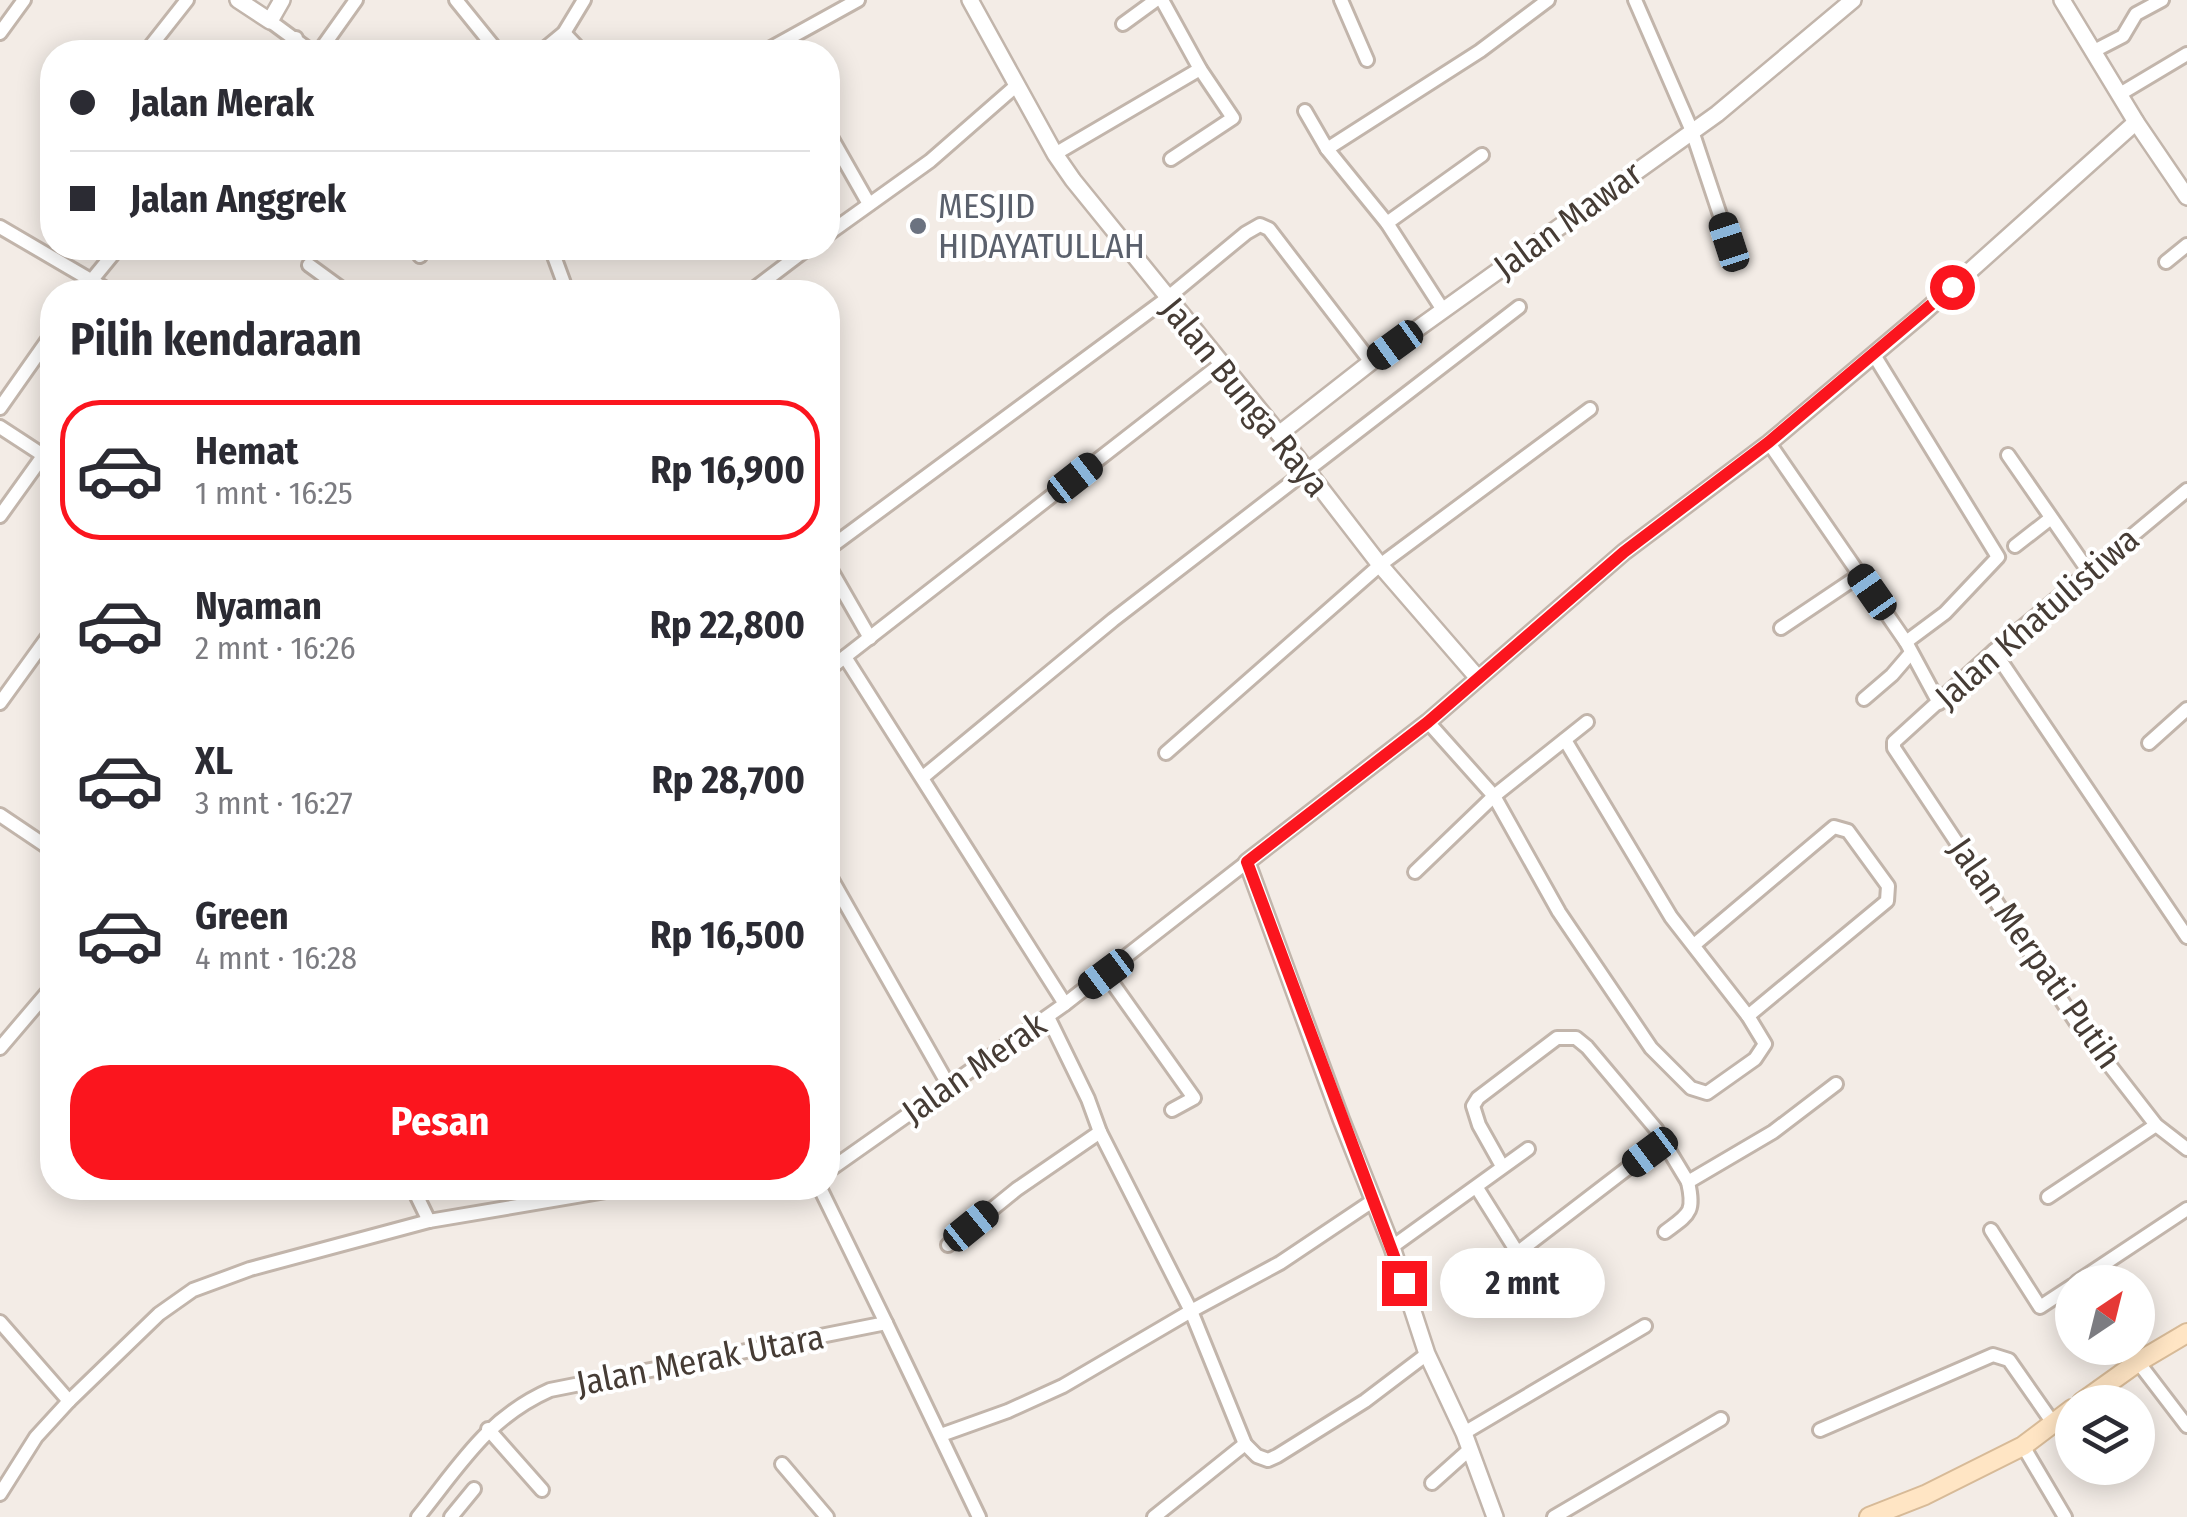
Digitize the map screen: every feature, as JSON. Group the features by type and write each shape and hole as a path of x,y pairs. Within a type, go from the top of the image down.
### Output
{"main road":[{"path":"2155,1352 2187,1333"},
{"path":"2106,1385 2134,1365"},
{"path":"1869,1517 1924,1495 2023,1446 2053,1423"}],"street":[{"path":"0,33 24,0"},
{"path":"155,40 187,0"},
{"path":"238,0 299,40"},
{"path":"270,20 282,0"},
{"path":"324,40 356,0"},
{"path":"456,0 488,40"},
{"path":"554,40 584,0"},
{"path":"794,40 858,0"},
{"name":"Jalan Bunga Raya","path":"970,0 1056,154 1166,299 1380,566 1477,677"},
{"path":"1123,24 1159,0 1233,118 1172,159"},
{"path":"1342,0 1367,60"},
{"path":"1327,149 1480,51 1548,0"},
{"path":"1634,0 1692,130 1729,242"},
{"name":"Jalan Mawar","path":"1278,434 1371,362 1717,114 1853,0"},
{"path":"2062,0 2136,122 2185,188"},
{"path":"2094,51 2123,36 2136,14 2162,0"},
{"path":"564,32 571,40"},
{"path":"2120,94 2187,54"},
{"path":"1056,154 1200,69"},
{"path":"840,225 930,161 1017,85"},
{"path":"1305,111 1327,149 1387,223 1443,310"},
{"name":"Jalan Merak","path":"840,1162 1106,974 1428,722 1624,552 1769,442 1874,355 2136,122"},
{"path":"840,153 870,204"},
{"path":"1387,223 1482,155"},
{"path":"840,540 1166,299 1246,233 1264,225 1371,362"},
{"path":"0,227 40,251"},
{"path":"2166,262 2187,246"},
{"path":"56,260 90,280 108,260"},
{"path":"766,280 792,260"},
{"path":"309,265 330,280"},
{"path":"923,777 1112,620 1519,307"},
{"path":"0,408 40,351"},
{"path":"1864,698 1892,675 1908,648 1998,557 1874,355"},
{"path":"840,660 1221,364"},
{"path":"1166,753 1380,566 1590,409"},
{"path":"0,428 40,454"},
{"path":"1769,442 1908,648 1939,703"},
{"path":"2008,455 2088,572"},
{"path":"0,516 40,468"},
{"name":"Jalan Khatulistiwa","path":"1894,748 1898,736 1994,651 2187,490"},
{"path":"2015,546 2051,518"},
{"path":"1781,628 1860,575"},
{"path":"840,586 870,638"},
{"path":"0,703 40,648"},
{"path":"1994,651 2187,937"},
{"path":"844,657 1065,1004"},
{"path":"2149,743 2187,710"},
{"path":"1428,722 1494,796 1550,896 1652,1048 1691,1088 1706,1093 1763,1050 1765,1044 1628,849 1565,740"},
{"path":"1416,872 1494,796 1587,722"},
{"name":"Jalan Merpati Putih","path":"1894,748 2076,1022 2156,1124 2187,1149"},
{"path":"0,815 40,842"},
{"path":"1694,945 1834,827 1848,831 1888,886 1887,900 1748,1016"},
{"path":"1247,862 1340,1119 1392,1248 1427,1354 1467,1441 1495,1517"},
{"path":"840,894 948,1086"},
{"path":"1106,974 1194,1098 1172,1110"},
{"path":"0,1048 40,1001"},
{"path":"1048,1017 1100,1132 1191,1311 1245,1444 1256,1456 1268,1460 1365,1400 1427,1354"},
{"path":"1502,1166 1479,1124 1474,1106 1478,1098 1557,1038 1576,1038 1656,1129 1688,1182 1693,1204 1689,1214 1665,1232"},
{"path":"1688,1182 1773,1132 1836,1084"},
{"path":"2048,1197 2156,1124"},
{"path":"948,1245 1018,1189 1100,1132"},
{"path":"1516,1253 1665,1144"},
{"path":"1392,1248 1528,1149"},
{"path":"1477,1188 1541,1290"},
{"path":"419,1200 429,1222"},
{"path":"0,1494 36,1437 69,1401 159,1314 193,1290 250,1269 429,1222 555,1200"},
{"path":"826,1200 979,1517"},
{"path":"941,1435 1063,1386 1280,1263 1374,1200"},
{"path":"2103,1265 2187,1209"},
{"path":"1991,1230 2040,1307 2055,1297"},
{"path":"0,1322 69,1401"},
{"name":"Jalan Merak Utara","path":"418,1517 488,1429 517,1404 550,1390 886,1323"},
{"path":"1432,1483 1467,1441 1644,1326"},
{"path":"1820,1430 1999,1355 2009,1360 2053,1423"},
{"path":"2140,1365 2187,1426"},
{"path":"1554,1517 1721,1419"},
{"path":"488,1429 542,1490"},
{"path":"1154,1517 1245,1444"},
{"path":"2023,1446 2066,1517"},
{"path":"782,1464 827,1517"},
{"path":"451,1517 474,1489"}],"place":[{"name":"MESJID HIDAYATULLAH","path":"918,226"}],"route":[{"path":"1404,1283 1247,862 1428,722 1624,552 1769,442 1952,287"}]}
